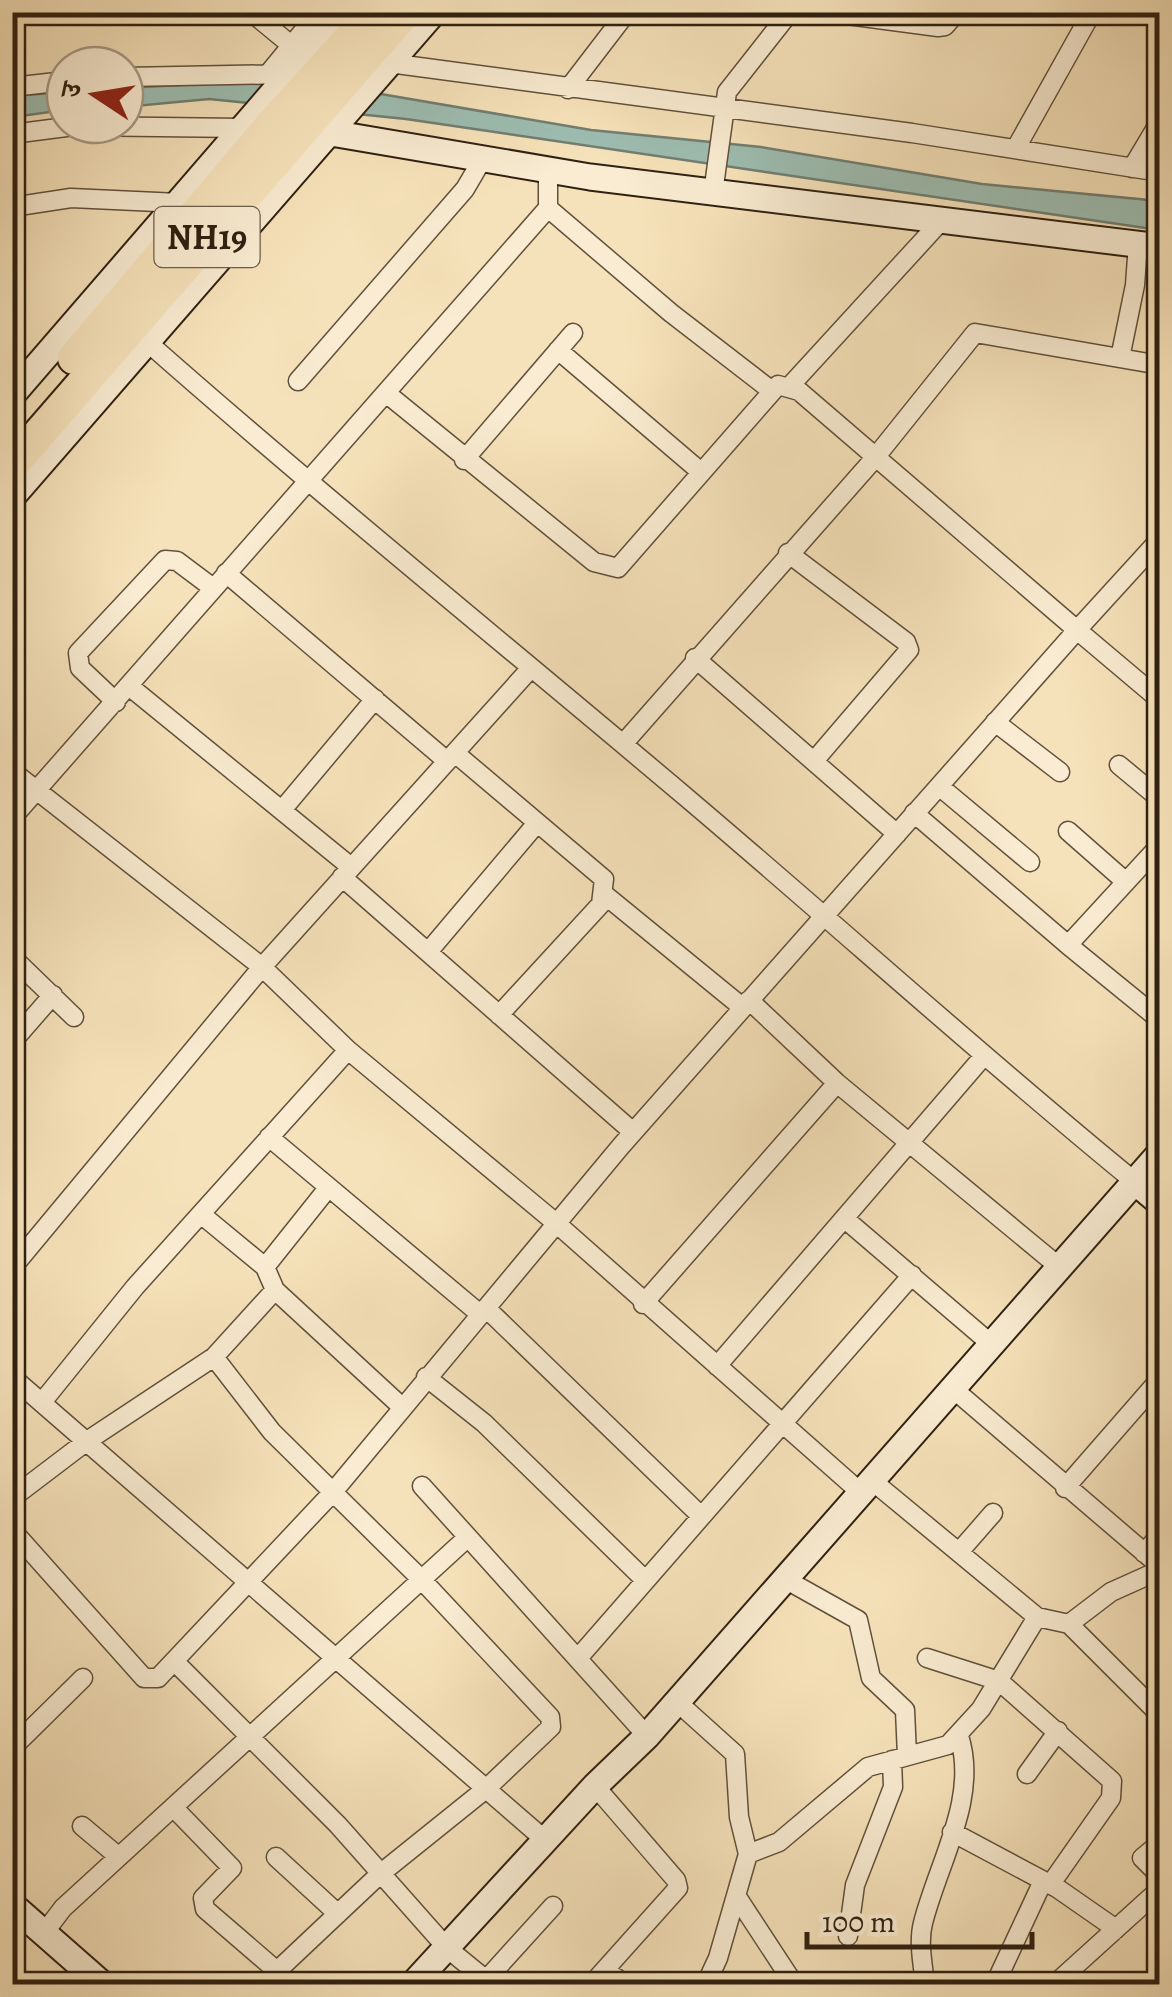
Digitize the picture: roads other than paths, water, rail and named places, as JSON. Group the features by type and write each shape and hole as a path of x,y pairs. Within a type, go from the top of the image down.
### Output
{"highway":[{"name":"NH19","path":"12,430 273,123 374,12"},
{"name":"NH19","path":"12,465 405,12"}],"street":[{"path":"250,12 291,44"},
{"path":"280,76 291,44 319,12"},
{"path":"17,382 179,203 249,121 280,76 343,12"},
{"path":"12,497 434,12"},
{"path":"568,89 627,12"},
{"path":"715,181 724,110 732,84 790,12"},
{"path":"826,12 938,26 946,26 957,12"},
{"path":"1016,148 1092,12"},
{"path":"389,64 1016,148 1160,172"},
{"path":"145,77 280,76"},
{"path":"12,86 45,83"},
{"path":"12,134 74,126 249,121"},
{"path":"1132,168 1160,121"},
{"path":"335,128 548,171 715,181 942,220 1149,246 1135,285 1120,358"},
{"path":"298,381 465,189 482,160"},
{"path":"12,818 548,208 548,171"},
{"path":"12,207 72,198 179,203"},
{"path":"548,208 671,313 781,388 874,460 1160,700"},
{"path":"386,393 464,460 606,567 618,568 701,472 942,220"},
{"path":"464,460 573,333"},
{"path":"623,744 874,460 975,334 1160,365"},
{"path":"145,340 307,483 824,914 982,1058 1160,1203"},
{"path":"558,350 701,472"},
{"path":"12,1530 144,1678 158,1678 333,1492 633,1132 1160,539"},
{"path":"788,553 906,642 909,650 814,762"},
{"path":"116,702 80,668 78,654 165,560 177,562 213,588"},
{"path":"226,573 374,699 537,822 604,879 606,895 746,1004 1057,1265"},
{"path":"696,658 897,834"},
{"path":"12,1268 262,968 532,668"},
{"path":"129,686 282,810 428,952 633,1132"},
{"path":"282,810 374,699"},
{"path":"995,722 1060,772"},
{"path":"1119,766 1160,799"},
{"path":"12,771 35,793 262,968 348,1050 556,1223 643,1304 783,1423 958,1552 1038,1617 1068,1624 1158,1712"},
{"path":"939,786 1030,862"},
{"path":"914,814 1068,945 1156,1012"},
{"path":"428,952 537,822"},
{"path":"1068,832 1126,882"},
{"path":"1068,945 1160,846"},
{"path":"499,1015 606,895"},
{"path":"12,957 74,1017"},
{"path":"12,1042 53,995"},
{"path":"42,1401 136,1287 348,1050"},
{"path":"717,1366 982,1058"},
{"path":"643,1304 837,1083"},
{"path":"269,1137 483,1311 700,1515"},
{"path":"413,1984 595,1786 647,1736 1057,1265 1160,1153"},
{"path":"265,1268 328,1188"},
{"path":"202,1216 265,1268 275,1290 403,1408"},
{"path":"845,1218 990,1343"},
{"path":"580,1657 912,1275"},
{"path":"12,1498 214,1357 275,1290"},
{"path":"214,1357 272,1432 420,1579 550,1717 552,1727 486,1788 380,1874 277,1971"},
{"path":"12,1377 251,1580 337,1661 545,1840"},
{"path":"426,1377 484,1424 645,1580"},
{"path":"1065,1488 1160,1378"},
{"path":"952,1387 1160,1568 1112,1592 1068,1624"},
{"path":"422,1486 580,1657 647,1736"},
{"path":"958,1552 992,1513"},
{"path":"1144,1553 1160,1534"},
{"path":"44,1933 63,1908 468,1537"},
{"path":"783,1578 858,1620 872,1678 906,1710 893,1787 855,1885 848,1936"},
{"path":"748,1854 779,1842 868,1768 948,1745 999,1681 1038,1617"},
{"path":"927,1658 999,1681 1112,1781 1113,1791 1047,1883 994,1984"},
{"path":"174,1661 338,1824 446,1948 489,1982 552,1906"},
{"path":"12,1748 84,1678"},
{"path":"675,1700 735,1754 739,1817 748,1854 706,1984"},
{"path":"1027,1774 1058,1731"},
{"path":"925,1984 922,1926 952,1832 966,1757 959,1736"},
{"path":"592,1984 678,1888 676,1880 595,1786"},
{"path":"172,1807 232,1868 203,1898 205,1909 292,1984"},
{"path":"82,1826 119,1857"},
{"path":"952,1832 1047,1883 1116,1929"},
{"path":"1160,1843 1142,1858 1160,1876"},
{"path":"276,1857 338,1914"},
{"path":"1056,1984 1160,1889"},
{"path":"737,1897 794,1984"},
{"path":"12,1905 98,1984"},
{"path":"605,1970 624,1984"}]}
